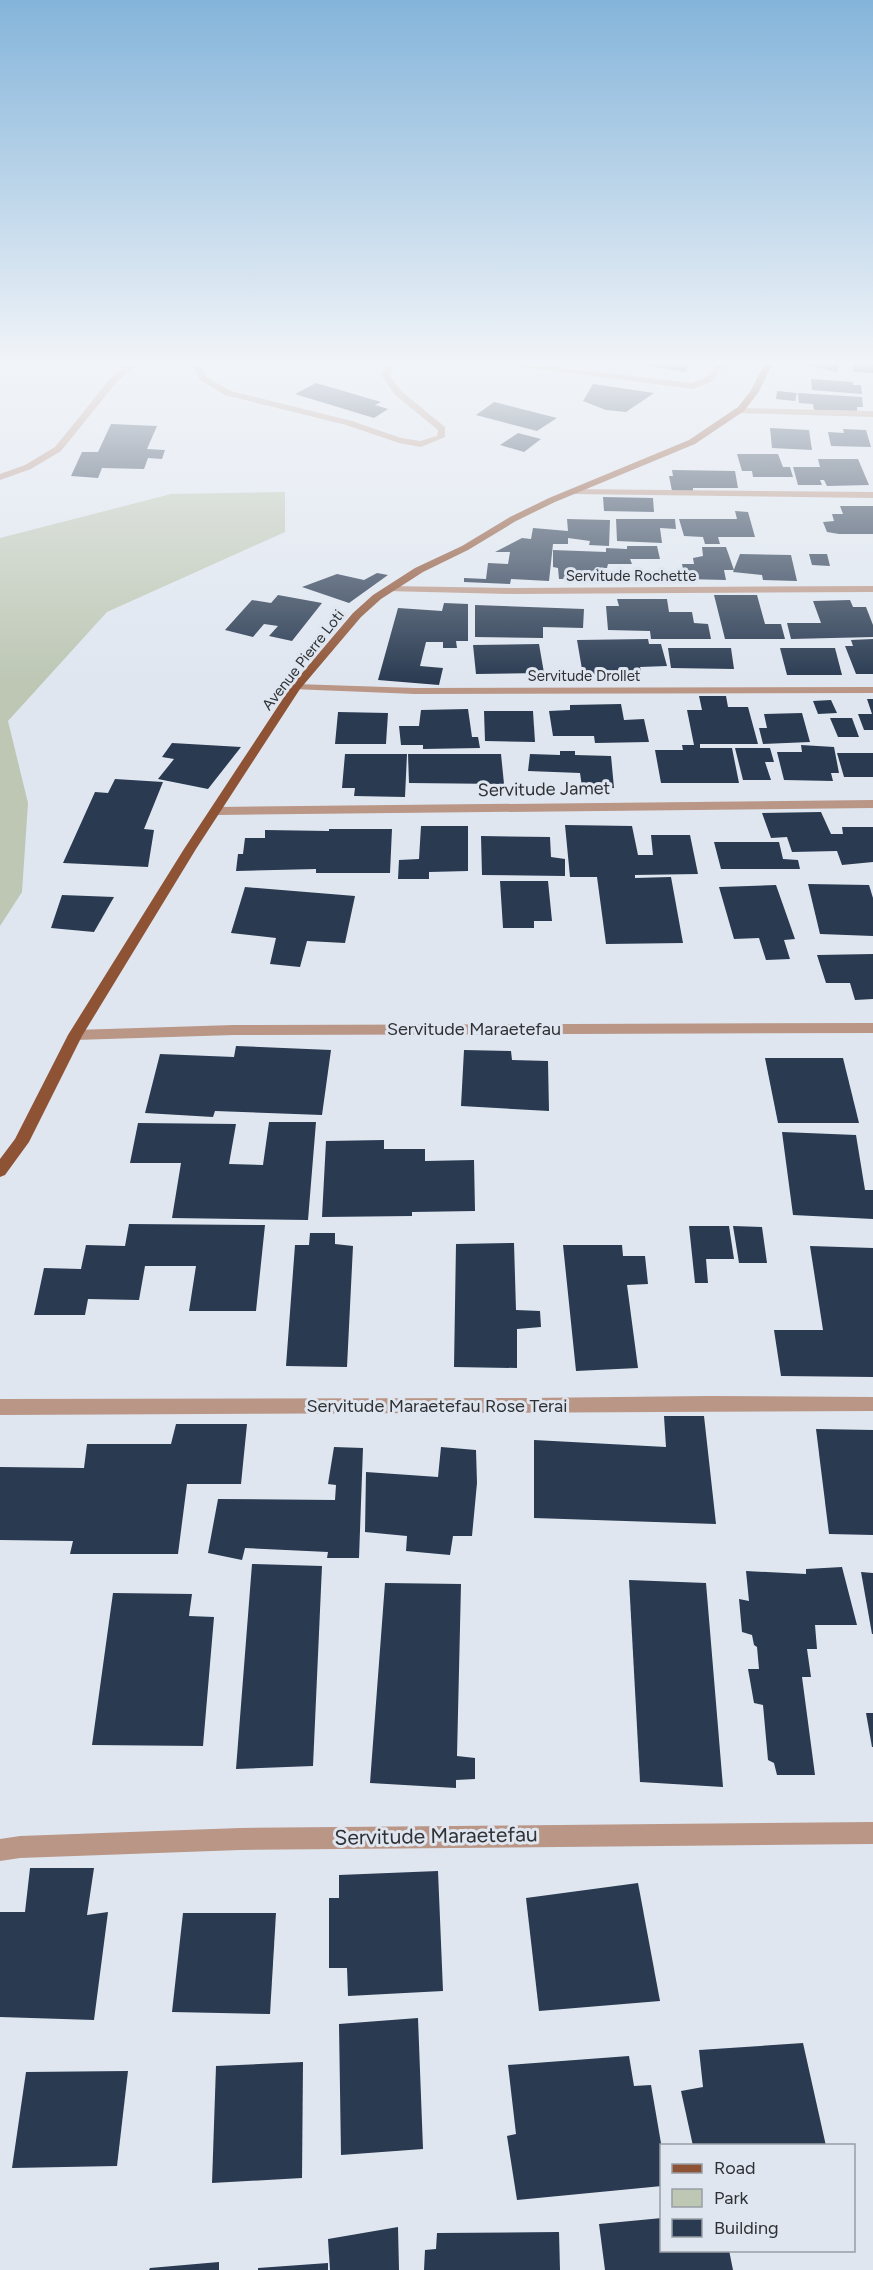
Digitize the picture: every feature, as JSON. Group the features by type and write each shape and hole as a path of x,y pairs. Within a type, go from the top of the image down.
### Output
{"main road":[{"name":"Avenue Pierre Loti","path":"0,1171 21,1142 75,1035 216,811 296,687 357,615 389,589 513,519 622,471"}],"street":[{"path":"0,477 17,471"},
{"path":"573,491 873,495"},
{"name":"Servitude Rochette","path":"389,589 873,590"},
{"name":"Servitude Drollet","path":"296,687 437,692 873,690"},
{"name":"Servitude Jamet","path":"216,811 873,804"},
{"name":"Servitude Maraetefau","path":"75,1035 234,1030 873,1028"},
{"name":"Servitude Maraetefau Rose Terai","path":"0,1407 873,1404"},
{"name":"Servitude Maraetefau","path":"0,1850 20,1847 240,1839 873,1833"}],"green space":[{"path":"285,492 285,532 107,612 8,721 28,803 22,892 0,926 0,538 171,494"}],"building":[{"path":"73,471 101,471 98,478 71,476"},
{"path":"672,471 735,471 738,488 693,488 693,491 672,491 669,476 673,476"},
{"path":"742,471 791,471 793,477 753,477 752,471"},
{"path":"794,471 863,471 869,485 827,486 824,480 820,480 822,485 798,485"},
{"path":"603,497 653,498 654,512 604,511"},
{"path":"840,506 873,506 873,534 827,532 823,522 834,521 832,514 843,514"},
{"path":"735,511 748,512 755,537 718,537 720,544 705,544 703,537 684,536 679,519 737,519"},
{"path":"567,519 610,520 609,546 589,545 590,541 568,538 568,544 553,544 549,581 511,579 510,584 464,582 464,578 486,579 488,563 508,564 510,552 495,552 522,538 531,539 533,528 568,531"},
{"path":"616,519 675,519 676,529 660,528 662,543 617,541"},
{"path":"627,546 657,546 660,559 630,559 632,564 608,564 607,568 600,568 601,579 559,579 558,568 553,567 553,550 606,552 606,548 627,549"},
{"path":"702,547 726,547 734,570 724,570 726,580 685,579 682,564 694,564 693,558 703,556"},
{"path":"740,554 791,555 797,581 763,580 762,575 733,572"},
{"path":"809,554 827,554 830,566 812,565"},
{"path":"377,573 388,575 349,603 302,587 337,574 364,580"},
{"path":"278,595 322,603 292,641 269,636 278,626 264,624 253,637 225,630 252,600 271,603"},
{"path":"714,595 757,595 765,624 781,624 785,639 725,639"},
{"path":"617,599 667,599 669,612 692,612 694,623 708,624 711,639 651,639 650,631 608,630 606,606 619,606"},
{"path":"850,600 853,607 866,607 873,625 873,637 791,639 787,623 821,623 813,601"},
{"path":"444,603 468,604 468,641 456,641 457,648 443,648 443,642 426,642 420,666 443,668 439,685 378,680 398,608 442,611"},
{"path":"475,605 584,609 583,628 543,627 543,638 475,637"},
{"path":"648,639 649,644 661,644 667,666 640,667 641,672 583,675 577,640"},
{"path":"873,639 873,674 856,674 845,646 853,646 851,640"},
{"path":"539,644 544,673 476,674 473,645"},
{"path":"668,648 731,648 734,669 671,668"},
{"path":"780,648 835,648 842,675 787,675"},
{"path":"699,696 726,696 728,707 748,707 758,744 700,744 700,748 732,748 739,783 661,783 655,750 683,750 682,745 694,745 687,710 702,710"},
{"path":"867,699 873,699 873,730 864,730 858,714 872,714"},
{"path":"831,700 837,713 818,714 813,701"},
{"path":"621,704 624,720 644,719 649,742 595,743 594,736 553,736 549,711 570,710 570,705"},
{"path":"468,709 472,737 478,737 480,748 423,749 423,745 401,745 399,726 419,726 421,710"},
{"path":"484,711 533,711 535,742 485,741"},
{"path":"338,712 388,713 386,744 335,744"},
{"path":"802,713 810,742 763,744 759,728 767,728 764,714"},
{"path":"830,718 852,718 859,737 838,737"},
{"path":"172,743 241,747 208,789 158,779 174,759 162,757"},
{"path":"801,745 834,747 839,773 831,773 833,781 784,780 777,752 802,752"},
{"path":"735,748 770,748 774,762 765,762 771,780 743,780"},
{"path":"560,751 575,751 575,755 611,756 614,788 582,787 580,773 528,771 530,754 560,755"},
{"path":"837,753 873,753 873,777 844,777"},
{"path":"345,754 407,754 405,797 354,796 355,788 342,788"},
{"path":"408,754 501,754 504,784 409,783"},
{"path":"115,779 163,782 144,829 154,830 148,867 63,863 95,792 108,793"},
{"path":"821,812 831,834 843,834 842,827 873,827 873,862 842,865 837,851 792,852 787,837 771,838 762,813"},
{"path":"565,825 632,826 638,855 653,855 651,835 690,835 698,874 635,875 635,878 671,877 683,943 606,944 597,877 570,877"},
{"path":"421,826 468,826 468,871 429,872 429,879 398,879 399,860 419,859"},
{"path":"329,829 392,829 390,873 316,873 316,869 236,871 238,854 243,854 245,838 265,838 265,830 329,831"},
{"path":"481,836 550,837 551,857 565,859 565,876 482,875"},
{"path":"714,842 779,842 783,859 798,860 800,869 721,869"},
{"path":"500,881 548,881 552,921 534,921 534,928 503,928"},
{"path":"808,884 869,885 873,898 873,936 820,934"},
{"path":"776,885 795,939 784,940 790,959 766,960 759,938 734,939 719,887"},
{"path":"245,887 355,896 345,943 307,941 300,967 270,964 276,938 231,933"},
{"path":"62,895 114,897 94,932 51,928"},
{"path":"873,954 873,999 855,1000 850,983 826,983 817,955"},
{"path":"236,1046 331,1050 322,1115 215,1111 213,1117 145,1113 160,1054 234,1057"},
{"path":"464,1050 511,1051 512,1060 548,1061 549,1111 461,1106"},
{"path":"765,1058 843,1058 859,1123 778,1123"},
{"path":"269,1122 316,1122 308,1220 172,1218 181,1163 130,1163 138,1123 236,1124 229,1164 263,1165"},
{"path":"782,1132 856,1135 865,1190 873,1190 873,1219 793,1215"},
{"path":"384,1140 384,1149 425,1149 425,1161 474,1160 475,1211 412,1212 412,1216 322,1217 326,1141"},
{"path":"129,1224 265,1225 256,1311 189,1311 196,1266 145,1266 139,1300 88,1299 85,1315 34,1315 44,1268 81,1269 86,1245 125,1246"},
{"path":"689,1226 729,1226 734,1259 706,1259 708,1283 695,1283"},
{"path":"733,1226 762,1227 767,1263 739,1263"},
{"path":"310,1233 335,1233 335,1244 353,1246 347,1367 286,1366 295,1245 309,1245"},
{"path":"514,1243 516,1310 540,1311 541,1327 517,1329 517,1368 454,1367 456,1244"},
{"path":"563,1245 622,1245 623,1256 645,1256 648,1284 627,1285 638,1368 576,1371"},
{"path":"810,1246 873,1248 873,1377 781,1376 774,1330 823,1330"},
{"path":"664,1416 704,1416 716,1524 534,1518 534,1440 666,1447"},
{"path":"176,1424 247,1424 241,1484 187,1484 178,1554 70,1554 73,1541 0,1540 0,1467 84,1468 87,1444 171,1444"},
{"path":"816,1429 873,1430 873,1535 829,1534"},
{"path":"334,1447 363,1448 359,1558 327,1558 328,1552 245,1548 242,1560 208,1553 218,1499 335,1500 336,1485 328,1484"},
{"path":"441,1447 476,1450 477,1483 472,1536 453,1536 450,1555 406,1551 407,1536 365,1532 366,1472 438,1477"},
{"path":"252,1564 322,1566 313,1766 236,1769"},
{"path":"842,1567 857,1625 815,1625 817,1649 807,1649 811,1677 802,1677 815,1775 777,1775 774,1763 768,1760 763,1705 754,1703 748,1669 759,1669 757,1647 754,1645 752,1635 742,1632 739,1599 749,1601 746,1571 806,1574 806,1569"},
{"path":"861,1572 873,1573 873,1634 872,1634"},
{"path":"629,1580 706,1583 723,1787 640,1782"},
{"path":"385,1583 461,1584 457,1756 475,1758 475,1779 456,1780 456,1788 370,1783"},
{"path":"113,1593 192,1594 189,1616 214,1617 203,1746 92,1745"},
{"path":"866,1713 873,1713 873,1747 872,1747"},
{"path":"30,1868 94,1868 87,1915 108,1912 94,2020 0,2017 0,1912 25,1912"},
{"path":"438,1871 443,1991 348,1996 347,1968 329,1968 329,1898 339,1898 339,1875"},
{"path":"638,1883 660,2001 539,2011 526,1898"},
{"path":"183,1913 276,1913 270,2014 172,2012"},
{"path":"418,2018 423,2149 341,2155 339,2024"},
{"path":"803,2043 826,2144 693,2144 681,2091 703,2087 699,2050"},
{"path":"629,2056 634,2086 651,2085 661,2144 660,2186 517,2200 507,2136 516,2134 508,2065"},
{"path":"303,2062 302,2178 212,2183 216,2066"},
{"path":"128,2071 117,2166 12,2168 26,2072"},
{"path":"660,2218 660,2252 729,2252 733,2270 605,2270 599,2224"},
{"path":"398,2227 399,2270 330,2270 328,2239"},
{"path":"559,2232 560,2270 424,2270 425,2250 436,2249 437,2233"},
{"path":"219,2262 219,2270 149,2270 150,2268"},
{"path":"328,2263 328,2270 258,2270 258,2268"}]}
